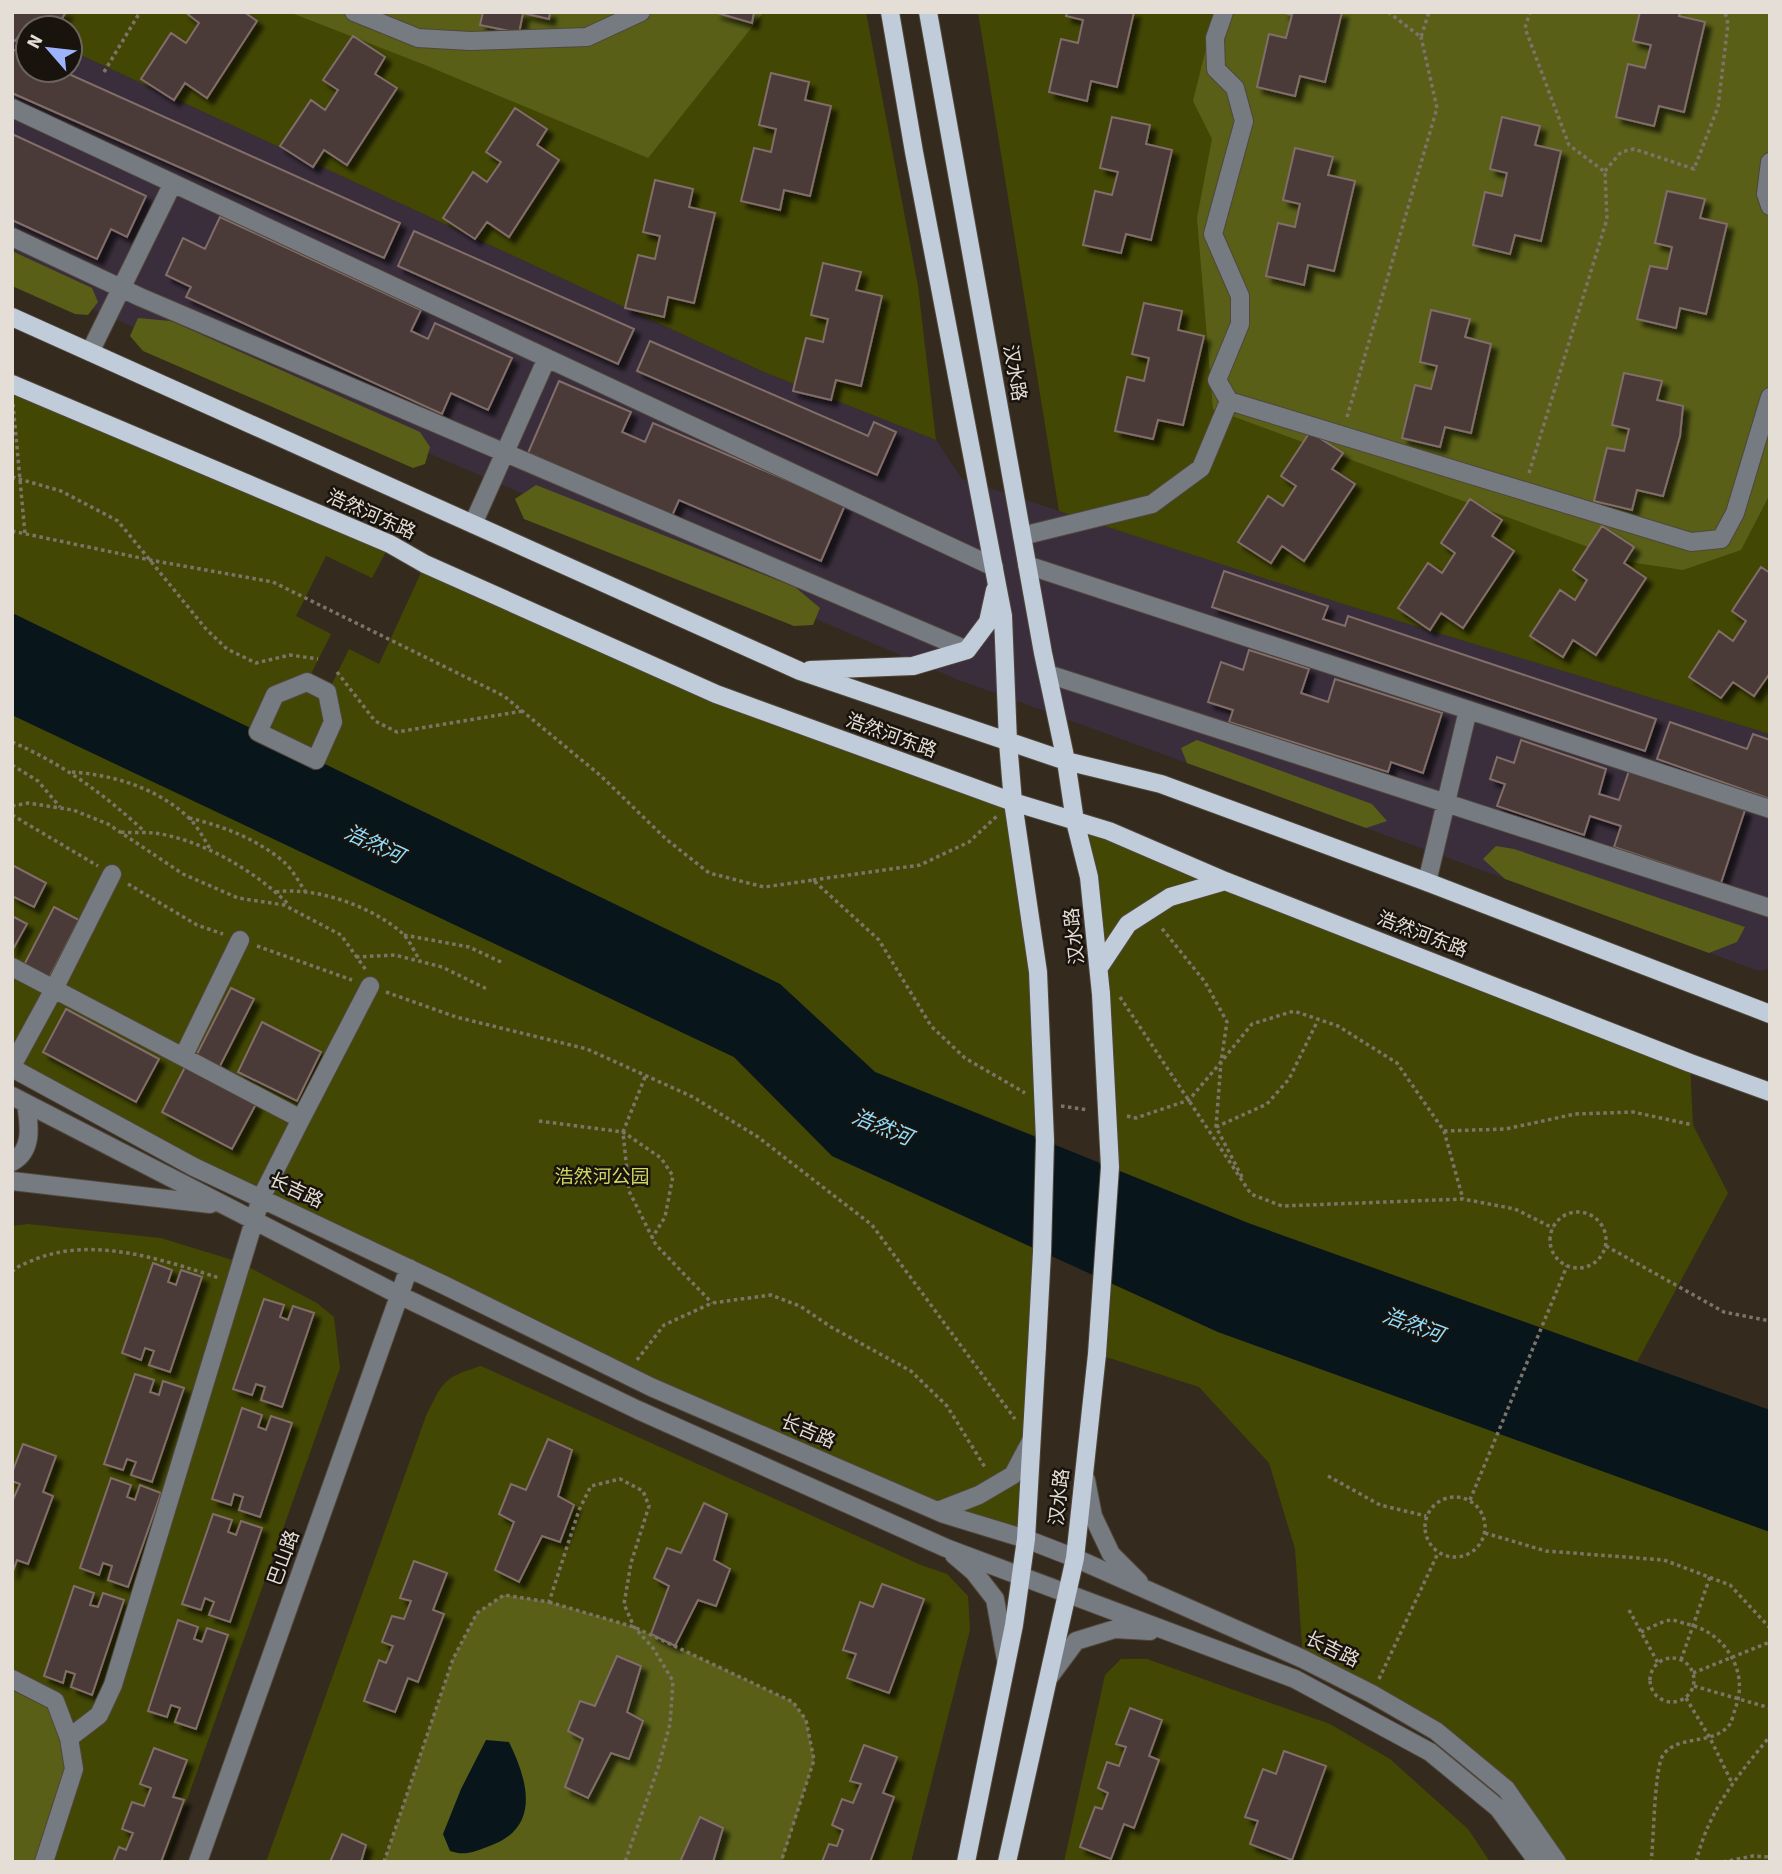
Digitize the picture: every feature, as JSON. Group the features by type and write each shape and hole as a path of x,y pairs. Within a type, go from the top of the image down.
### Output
{"main road":[{"name":"汉水路","path":"890,12 914,152 1003,616 1013,802 1038,972 1045,1140 1042,1252 1026,1539 1006,1662 966,1862"},
{"name":"汉水路","path":"928,12 1027,565 1066,761 1075,821 1090,877 1100,966 1110,1167 1097,1354 1075,1558 1007,1862"},
{"name":"浩然河东路","path":"12,317 800,671 1066,761 1161,784 1427,881 1770,1014"},
{"name":"浩然河东路","path":"12,384 390,544 425,564 716,694 1013,802 1110,831 1225,881 1770,1092"},
{"path":"800,671 913,666 967,650 988,622 995,575"},
{"path":"1100,966 1128,924 1170,897 1225,881"}],"street":[{"path":"354,12 418,38 470,41 587,37 641,12"},
{"path":"1224,12 1215,38 1216,69 1235,88 1244,121 1213,234 1240,296 1240,324 1217,380 1229,401 1691,542 1721,539 1735,513 1770,397"},
{"path":"12,108 547,358 995,575"},
{"path":"1770,162 1766,194 1770,206"},
{"path":"90,352 173,183"},
{"path":"12,237 121,289 967,650"},
{"path":"473,524 547,358"},
{"path":"1022,536 1152,504 1201,468 1229,401"},
{"path":"1027,565 1770,809"},
{"path":"1048,674 1770,908"},
{"path":"307,682 327,692 333,722 316,760 258,732 275,695 307,682"},
{"path":"1427,881 1468,710"},
{"path":"12,1067 112,874"},
{"path":"183,1057 240,940"},
{"path":"12,967 301,1119"},
{"path":"69,1738 99,1715 113,1685 261,1198 301,1119 374,988"},
{"name":"长吉路","path":"12,1067 194,1167 409,1268 626,1375 939,1511 1075,1558 1303,1659 1372,1694 1436,1731 1506,1789 1557,1862"},
{"path":"12,1162 18,1159 30,1136 19,1100"},
{"path":"19,1100 399,1295 638,1410 946,1548 1295,1679 1430,1752 1497,1808 1538,1862"},
{"path":"12,1181 222,1205"},
{"name":"巴山路","path":"198,1862 409,1268"},
{"path":"939,1511 979,1495 1013,1475 1031,1441"},
{"path":"1084,1472 1093,1516 1111,1554 1147,1590"},
{"path":"946,1548 974,1572 995,1600 1006,1662"},
{"path":"1050,1676 1076,1641 1115,1629 1164,1631"},
{"path":"12,1679 55,1702 69,1738 74,1769 44,1862"}],"path":[{"path":"104,72 140,12"},
{"path":"1388,12 1421,37"},
{"path":"1342,436 1437,108 1421,37 1429,12"},
{"path":"1530,12 1525,29 1569,145 1605,172"},
{"path":"1523,491 1607,219 1605,172 1621,152 1634,149 1694,169 1718,107 1728,24 1725,12"},
{"path":"12,398 25,534"},
{"path":"12,478 61,491 118,521 206,629 227,649 256,663 290,655 318,659"},
{"path":"12,531 273,582 504,695 601,776 666,839 709,873 764,887 920,866 969,842 1013,802"},
{"path":"337,671 375,721 397,732 523,711"},
{"path":"12,742 72,772 111,800 146,833"},
{"path":"12,765 38,781 61,808"},
{"path":"72,772 94,773 158,794 189,818 212,852"},
{"path":"12,806 28,803 73,810 108,824 183,874 238,898 284,905 293,909 341,935 374,988"},
{"path":"12,815 197,925 456,1017 587,1049 693,1097 758,1137 872,1225 1031,1441"},
{"path":"189,818 220,825 253,842 286,864 307,894"},
{"path":"120,832 146,833 185,842 212,852 255,876 293,909"},
{"path":"813,880 879,940 931,1026 965,1058 1029,1096"},
{"path":"276,892 287,890 335,898 372,912 404,935 420,961"},
{"path":"1148,911 1205,982 1227,1022 1216,1127 1251,1194"},
{"path":"404,935 468,947 501,962"},
{"path":"356,957 395,955 420,961 442,967 487,989"},
{"path":"1100,966 1251,1194 1282,1206 1463,1199 1515,1209 1553,1228"},
{"path":"1124,1116 1136,1118 1189,1100 1252,1024 1294,1011 1338,1026 1397,1063 1444,1131 1463,1199"},
{"path":"1216,1127 1267,1104 1289,1079 1318,1019"},
{"path":"646,1076 623,1132 629,1191 656,1245 712,1303"},
{"path":"1052,1104 1100,1112"},
{"path":"1444,1131 1506,1129 1575,1114 1633,1112 1693,1125"},
{"path":"539,1121 623,1132 660,1158 673,1176 665,1217 652,1238"},
{"path":"1583,1212 1591,1215 1604,1227 1606,1246 1602,1255 1587,1267 1567,1266 1560,1261 1551,1246 1553,1228 1565,1215 1583,1212"},
{"path":"1606,1246 1724,1312 1770,1321"},
{"path":"12,1272 16,1267 47,1254 99,1250 165,1260 234,1283"},
{"path":"1470,1500 1567,1266"},
{"path":"626,1375 664,1325 712,1303 771,1295 800,1306 831,1327 911,1371 947,1406 996,1486"},
{"path":"1328,1476 1380,1505 1427,1516"},
{"path":"549,1602 579,1510 592,1486 620,1479 643,1491 649,1506 631,1563 624,1604 634,1627 653,1648 673,1681 670,1724 658,1768 625,1862"},
{"path":"1450,1496 1470,1500 1483,1514 1485,1533 1475,1550 1457,1557 1438,1552 1426,1536 1424,1526 1432,1507 1450,1496"},
{"path":"1485,1533 1546,1551 1664,1560 1730,1585 1770,1628"},
{"path":"1372,1694 1438,1552"},
{"path":"1681,1660 1710,1577"},
{"path":"384,1862 453,1659 477,1613 504,1595 549,1602 634,1627 793,1702 806,1720 814,1760 781,1862"},
{"path":"1629,1610 1658,1663"},
{"path":"1641,1632 1671,1620 1692,1625 1718,1639 1737,1667 1741,1695 1729,1725 1710,1738 1677,1745 1663,1756 1658,1776 1651,1862"},
{"path":"1693,1673 1770,1643"},
{"path":"1669,1658 1681,1660 1693,1673 1693,1686 1686,1698 1673,1703 1660,1699 1651,1688 1651,1674 1658,1663 1669,1658"},
{"path":"1693,1686 1770,1708"},
{"path":"1686,1698 1732,1783"},
{"path":"1696,1862 1703,1834 1732,1783 1770,1736"},
{"path":"1723,1862 1752,1856 1770,1857"}],"shaded area":[{"path":"12,23 14,84 84,84 84,56 764,372 936,440 962,479 1340,603 1770,734 1770,969 1759,971 956,679 12,275"}],"green space":[{"path":"12,12 866,12 918,286 936,440 764,372 84,56 84,14 14,14 14,24"},
{"path":"289,12 764,12 648,158 425,65"},
{"path":"978,12 1770,12 1770,734 1340,603 1059,511"},
{"path":"1215,12 1770,12 1770,494 1741,550 1683,570 1629,562 1213,409 1197,218 1212,139 1193,101"},
{"path":"12,251 92,288 98,302 88,315 75,314 12,286"},
{"path":"138,318 171,321 420,432 430,447 425,464 413,468 143,351 130,336"},
{"path":"12,384 390,544 372,578 326,556 296,616 331,634 307,682 328,692 349,649 379,664 425,564 716,694 1013,802 1038,972 1045,1140 875,1072 780,984 12,613"},
{"path":"536,485 795,587 820,608 813,625 794,626 524,519 515,499"},
{"name":"浩然河公园","path":"12,715 734,1057 832,1156 1042,1252 1026,1539 651,1387 12,1068"},
{"path":"1197,740 1372,804 1387,821 1366,828 1187,763 1181,748"},
{"path":"1075,821 1690,1063 1693,1125 1728,1193 1637,1362 1248,1223 1110,1167"},
{"path":"1496,846 1514,849 1745,927 1737,942 1709,953 1505,879 1483,859"},
{"path":"28,1224 161,1238 239,1262 317,1303 334,1317 340,1368 165,1862 12,1862 12,1226"},
{"path":"1104,1280 1218,1332 1770,1532 1770,1862 1557,1862 1506,1789 1436,1731 1303,1659 1295,1549 1269,1463 1199,1387 1097,1354"},
{"path":"481,1366 921,1565 947,1574 968,1596 970,1630 911,1862 266,1862 426,1416 446,1382 458,1374"},
{"path":"504,1595 549,1602 634,1627 793,1702 806,1720 814,1760 782,1862 384,1862 453,1659 477,1613"},
{"path":"1121,1659 1147,1659 1330,1724 1390,1759 1468,1829 1490,1862 1064,1862 1105,1675"},
{"path":"12,1679 55,1701 74,1769 44,1862 12,1862"}],"water":[{"name":"浩然河","path":"12,613 780,984 875,1072 1248,1223 1770,1410 1770,1532 1218,1332 832,1156 734,1057 12,715"},
{"path":"486,1740 509,1742 525,1788 523,1817 516,1829 504,1839 487,1847 469,1853 450,1851 443,1834 461,1789"}],"building":[{"path":"12,12 66,12 14,14 14,40"},
{"path":"185,12 244,12 257,21 207,98 185,83 174,100 141,79 171,33 186,43 199,23"},
{"path":"483,12 550,12 549,19 523,13 519,33 480,25"},
{"path":"714,12 754,12 752,23"},
{"path":"1067,12 1134,12 1117,87 1091,81 1087,101 1049,92 1061,39 1078,43 1083,20 1066,16"},
{"path":"1282,12 1342,12 1325,82 1300,76 1295,96 1257,87 1269,34 1286,38 1292,15"},
{"path":"1640,12 1680,12 1679,16 1705,22 1684,112 1659,106 1654,126 1616,117 1628,64 1645,68 1651,45 1633,41"},
{"path":"353,36 385,57 375,74 397,88 347,165 324,150 313,167 280,146 311,100 325,110 338,90 323,80"},
{"path":"12,49 14,84 84,84 84,81 400,223 384,258 12,93"},
{"path":"771,73 809,82 805,100 831,106 810,196 784,190 780,210 741,201 754,148 771,152 776,129 759,125"},
{"path":"515,108 547,129 537,145 559,160 509,237 487,222 475,239 443,218 473,172 487,182 501,162 486,152"},
{"path":"1112,117 1150,125 1146,144 1172,150 1151,240 1126,234 1121,253 1083,245 1095,191 1112,195 1118,172 1100,168"},
{"path":"1502,117 1540,126 1535,145 1561,151 1541,241 1515,235 1510,254 1473,245 1485,192 1502,196 1507,173 1490,169"},
{"path":"12,134 146,196 127,237 111,229 97,259 12,220"},
{"path":"1295,148 1333,157 1328,175 1355,181 1334,271 1308,265 1304,285 1266,276 1278,223 1295,227 1300,204 1283,200"},
{"path":"655,180 693,189 689,207 715,213 694,303 668,297 664,317 625,308 638,255 655,259 660,236 643,232"},
{"path":"1667,191 1705,199 1700,218 1727,224 1706,314 1680,308 1676,328 1637,319 1650,266 1667,269 1672,247 1655,243"},
{"path":"220,217 421,310 411,331 428,339 435,323 512,358 488,410 451,393 442,414 186,297 191,287 166,275 183,238 205,249"},
{"path":"414,231 634,329 618,364 398,266"},
{"path":"823,263 861,272 856,290 882,296 861,386 836,380 831,400 793,391 806,338 823,342 828,319 811,315"},
{"path":"1144,303 1182,311 1178,330 1204,336 1183,425 1158,420 1153,439 1115,431 1127,377 1144,381 1149,358 1132,354"},
{"path":"1431,310 1470,319 1465,337 1491,344 1471,433 1445,427 1440,447 1402,438 1415,385 1431,389 1437,366 1420,362"},
{"path":"650,341 868,436 874,422 896,432 877,475 637,371"},
{"path":"1624,373 1662,381 1657,400 1683,406 1680,436 1663,496 1637,490 1632,510 1594,501 1607,448 1624,451 1629,429 1612,425"},
{"path":"559,381 631,412 622,432 645,442 653,423 845,505 821,561 679,500 672,516 528,453"},
{"path":"1310,432 1343,453 1332,469 1355,484 1304,561 1282,546 1271,563 1238,542 1268,496 1283,506 1296,486 1281,476"},
{"path":"1470,499 1502,520 1492,536 1514,551 1463,628 1441,613 1430,630 1398,608 1428,563 1442,573 1455,553 1441,543"},
{"path":"1602,526 1634,547 1624,563 1646,578 1596,655 1573,640 1563,657 1530,636 1560,590 1575,600 1587,580 1573,570"},
{"path":"1761,567 1770,573 1770,673 1754,696 1733,682 1721,698 1689,677 1719,631 1733,641 1746,621 1732,611"},
{"path":"1224,571 1328,606 1323,619 1345,626 1348,616 1656,719 1645,751 1212,607"},
{"path":"1249,650 1309,669 1301,693 1328,702 1335,679 1442,713 1423,773 1391,762 1388,772 1229,722 1233,710 1208,702 1221,662 1243,670"},
{"path":"1670,722 1747,749 1753,734 1770,740 1770,799 1657,759"},
{"path":"1521,740 1606,769 1599,794 1619,800 1629,771 1745,810 1721,883 1614,847 1621,826 1590,816 1584,835 1497,806 1505,784 1490,779 1497,757 1514,763"},
{"path":"12,865 46,883 34,907 12,896"},
{"path":"54,907 79,920 48,980 23,967"},
{"path":"12,916 27,924 12,951"},
{"path":"231,988 254,999 219,1068 196,1056"},
{"path":"66,1009 159,1059 136,1102 43,1052"},
{"path":"262,1022 321,1052 297,1101 238,1072"},
{"path":"185,1067 256,1104 232,1149 162,1112"},
{"path":"153,1263 172,1270 168,1282 176,1285 181,1270 202,1277 170,1372 149,1365 154,1351 145,1348 141,1360 122,1353"},
{"path":"264,1299 284,1305 280,1317 288,1320 293,1306 314,1313 282,1407 261,1400 265,1387 256,1384 252,1395 233,1389"},
{"path":"135,1374 154,1380 150,1392 159,1395 163,1381 184,1388 152,1482 131,1475 136,1462 127,1459 123,1470 104,1464"},
{"path":"242,1408 262,1415 258,1427 266,1430 271,1416 292,1423 260,1517 239,1510 243,1497 234,1494 231,1505 212,1499"},
{"path":"548,1439 572,1450 558,1496 574,1505 560,1542 542,1536 519,1582 495,1570 514,1522 499,1514 511,1484 526,1490"},
{"path":"23,1444 56,1456 43,1492 53,1496 28,1564 17,1560 12,1574 12,1502 20,1484 12,1481 12,1473"},
{"path":"111,1478 131,1485 127,1497 135,1500 140,1485 161,1493 128,1587 108,1580 112,1566 103,1563 99,1575 80,1568"},
{"path":"704,1503 727,1514 714,1560 730,1569 716,1606 698,1600 675,1646 651,1634 669,1586 654,1578 667,1548 681,1553"},
{"path":"213,1514 232,1520 228,1532 236,1535 241,1521 262,1528 230,1622 209,1615 214,1602 205,1598 201,1610 182,1604"},
{"path":"414,1561 447,1573 433,1610 444,1614 418,1682 408,1678 395,1712 364,1701 379,1660 386,1663 393,1646 382,1642 392,1616 404,1619 411,1601 400,1598"},
{"path":"882,1584 924,1599 889,1693 847,1678 856,1654 843,1650 860,1602 873,1607"},
{"path":"74,1586 94,1593 90,1605 98,1607 103,1593 124,1600 92,1695 71,1687 75,1674 66,1671 63,1683 44,1676"},
{"path":"178,1620 198,1627 194,1639 202,1642 207,1628 228,1635 196,1729 175,1722 180,1708 171,1705 167,1717 148,1711"},
{"path":"617,1656 641,1666 627,1712 643,1721 629,1759 611,1753 588,1798 565,1787 583,1739 568,1731 580,1701 595,1706"},
{"path":"1130,1708 1162,1720 1149,1756 1159,1760 1134,1828 1124,1824 1111,1859 1080,1847 1095,1807 1102,1809 1108,1793 1098,1788 1107,1762 1119,1766 1126,1747 1116,1744"},
{"path":"864,1745 897,1757 883,1793 894,1797 870,1862 822,1862 829,1844 837,1846 843,1830 832,1825 842,1799 853,1803 861,1784 850,1781"},
{"path":"154,1748 187,1760 173,1797 184,1800 161,1862 113,1862 119,1847 126,1850 133,1833 122,1829 132,1802 144,1806 151,1788 140,1784"},
{"path":"1284,1751 1326,1766 1292,1860 1250,1844 1258,1821 1245,1817 1263,1769 1276,1774"},
{"path":"700,1817 723,1828 713,1862 680,1862"},
{"path":"342,1834 366,1845 361,1862 330,1862"}]}
